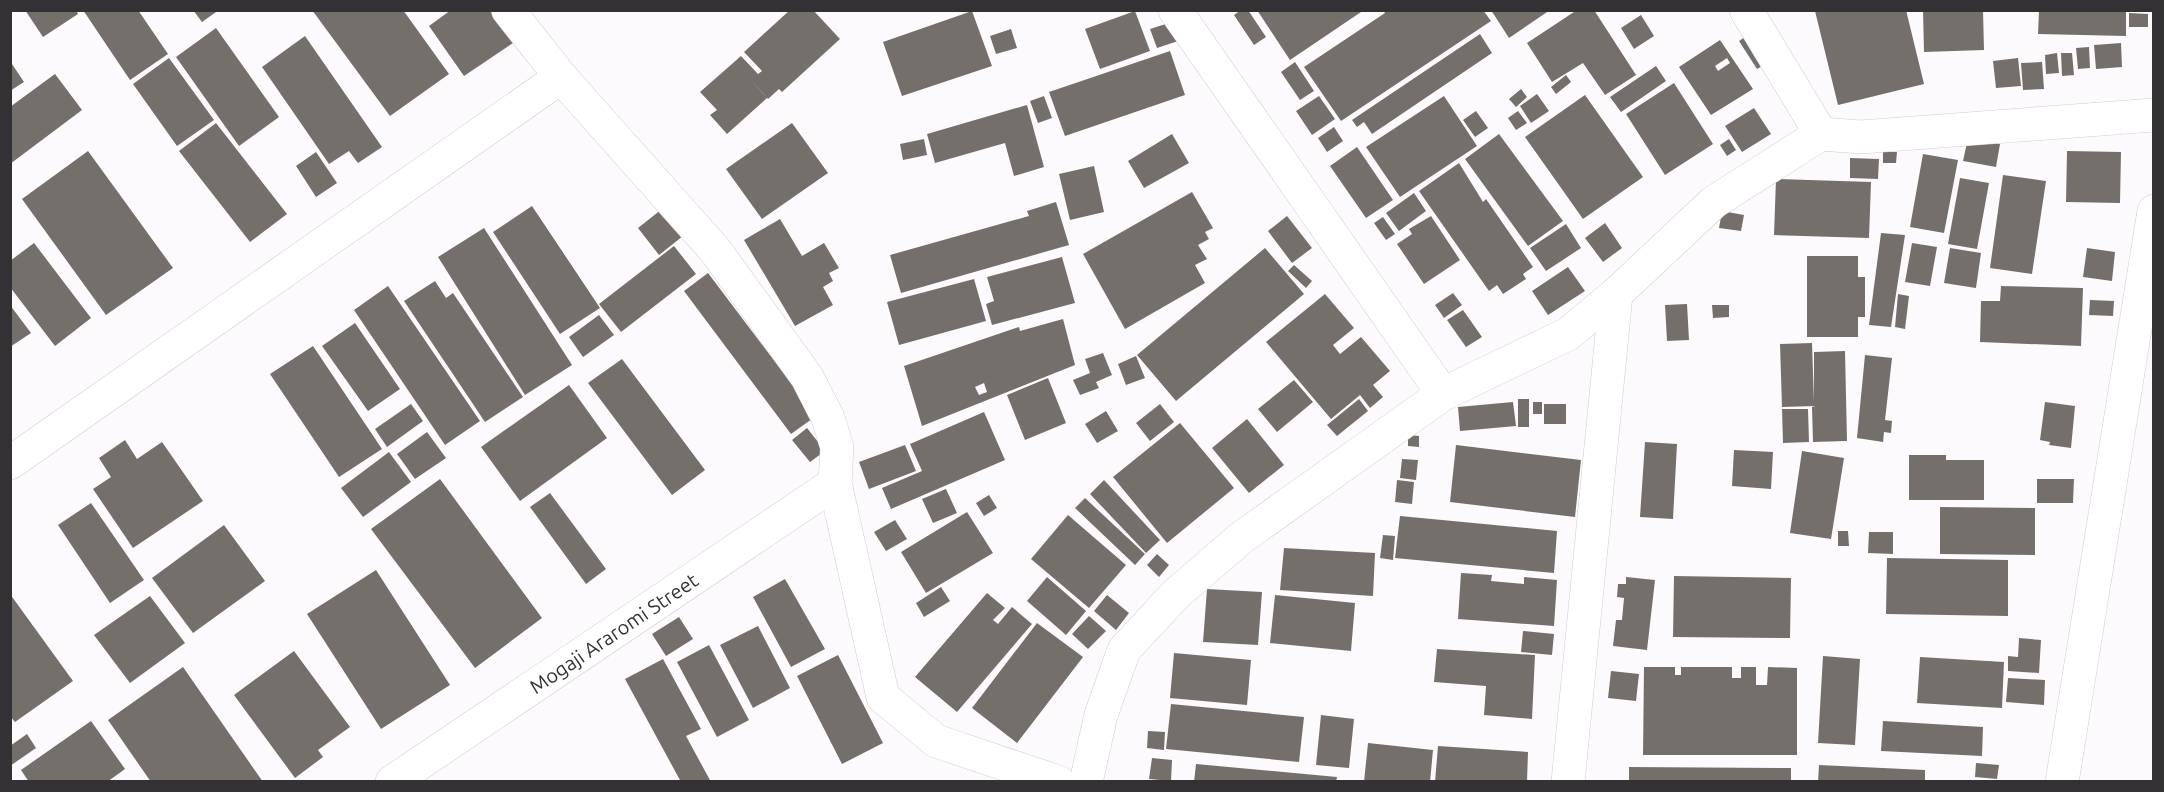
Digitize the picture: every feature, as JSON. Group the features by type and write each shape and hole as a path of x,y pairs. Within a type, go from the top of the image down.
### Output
{"street":[{"path":"508,10 561,77 715,250 807,377 828,418 837,447 835,483 883,697 936,741 1058,782"},
{"path":"1175,10 1443,394"},
{"path":"1746,10 1821,134"},
{"path":"10,464 561,77"},
{"path":"1086,782 1101,715 1124,650 1175,595 1241,538 1443,394 1568,334 1616,294 1714,202 1821,134 1861,137 2154,115"},
{"path":"2062,782 2154,211"},
{"path":"1568,782 1616,294"},
{"name":"Mogaji Araromi Street","path":"392,782 835,483"}],"building":[{"path":"25,10 76,10 78,14 43,37"},
{"path":"83,10 138,10 168,54 130,80"},
{"path":"193,10 219,10 202,22"},
{"path":"312,10 403,10 449,74 390,116"},
{"path":"451,10 491,10 513,43 464,76 429,26"},
{"path":"790,10 813,10 840,39 782,92 779,89 768,99 749,78 767,98 727,134 710,115 717,110 700,92 741,56 758,74 762,71 744,52"},
{"path":"1241,10 1248,10 1266,37 1254,45 1234,15"},
{"path":"1257,10 1364,10 1290,60"},
{"path":"1383,10 1483,10 1491,21 1341,121 1304,67 1385,13"},
{"path":"1491,10 1550,10 1509,38"},
{"path":"1577,10 1594,10 1636,75 1605,95 1583,63 1552,82 1527,43"},
{"path":"1906,10 1924,84 1838,105 1815,11"},
{"path":"1923,10 1983,10 1984,50 1924,52"},
{"path":"2039,10 2126,10 2126,36 2038,34"},
{"path":"972,11 992,66 902,96 883,42"},
{"path":"1135,11 1150,51 1100,69 1085,29"},
{"path":"2129,13 2148,14 2148,27 2129,27"},
{"path":"1641,15 1654,36 1634,49 1621,28"},
{"path":"1175,21 1181,40 1157,48 1150,29"},
{"path":"216,28 279,117 239,146 176,57"},
{"path":"1011,29 1017,48 996,54 990,36"},
{"path":"1751,33 1770,62 1757,69 1739,41"},
{"path":"1480,34 1492,53 1372,134 1364,122 1357,127 1352,120"},
{"path":"305,36 382,147 358,163 349,151 329,164 262,67"},
{"path":"1720,40 1753,89 1711,115 1679,67","holes":["1727,58 1730,63 1718,71 1715,66"]},
{"path":"2121,43 2122,67 2096,69 2094,45"},
{"path":"2089,47 2090,68 2078,69 2076,48"},
{"path":"1170,51 1185,95 1065,136 1049,92"},
{"path":"2057,53 2059,73 2046,74 2045,55"},
{"path":"2061,53 2072,53 2074,75 2062,76"},
{"path":"169,58 214,120 177,146 133,84"},
{"path":"2018,58 2021,86 1996,88 1993,61"},
{"path":"10,61 24,82 10,91"},
{"path":"1295,62 1314,91 1300,100 1281,72"},
{"path":"2042,62 2044,89 2023,90 2021,63"},
{"path":"1656,66 1666,81 1621,112 1610,97"},
{"path":"55,74 82,110 10,164 10,107"},
{"path":"1566,75 1571,82 1556,94 1551,87"},
{"path":"1674,83 1713,144 1665,175 1626,114"},
{"path":"1521,89 1527,97 1516,107 1509,99"},
{"path":"1537,94 1549,111 1531,123 1520,106"},
{"path":"1585,95 1643,177 1583,219 1525,137"},
{"path":"1044,96 1052,118 1038,123 1030,101"},
{"path":"1319,96 1335,119 1312,135 1296,111"},
{"path":"1444,96 1477,146 1400,197 1366,147"},
{"path":"1027,105 1044,167 1014,176 1005,143 935,163 927,134"},
{"path":"1754,108 1771,134 1742,152 1725,126"},
{"path":"1476,111 1488,128 1475,137 1463,120"},
{"path":"1518,111 1527,123 1516,130 1508,118"},
{"path":"216,123 287,214 250,242 179,151"},
{"path":"792,123 828,173 762,219 726,169"},
{"path":"1334,127 1343,141 1327,152 1318,138"},
{"path":"1172,134 1189,163 1144,188 1128,161"},
{"path":"1499,134 1563,221 1528,246 1465,159"},
{"path":"1968,138 2000,144 1996,167 1963,161"},
{"path":"924,139 927,155 903,160 900,144"},
{"path":"1729,139 1736,150 1727,156 1720,145"},
{"path":"1357,147 1393,200 1366,218 1330,166"},
{"path":"88,151 173,268 106,315 22,199"},
{"path":"2067,151 2121,152 2120,203 2066,202"},
{"path":"316,152 337,183 316,197 296,166"},
{"path":"1883,152 1897,152 1896,163 1883,163"},
{"path":"1923,154 1958,160 1944,233 1910,227"},
{"path":"1850,158 1879,159 1878,179 1850,178"},
{"path":"1459,163 1483,202 1486,199 1533,267 1523,274 1526,279 1503,294 1497,285 1489,291 1419,191"},
{"path":"1094,166 1104,212 1070,220 1059,174"},
{"path":"2003,175 2046,181 2032,274 1990,268"},
{"path":"1960,178 1989,183 1977,249 1948,244"},
{"path":"1776,179 1871,182 1869,238 1774,235"},
{"path":"1192,192 1213,228 1205,232 1209,239 1198,245 1207,259 1195,265 1205,283 1125,329 1083,254"},
{"path":"1414,193 1426,211 1399,231 1386,213"},
{"path":"1056,202 1069,245 901,293 890,255 1029,216 1027,211"},
{"path":"532,206 600,308 560,334 493,232"},
{"path":"662,209 683,236 659,255 638,228"},
{"path":"1722,211 1744,215 1741,231 1719,228"},
{"path":"1287,216 1312,248 1292,263 1268,231"},
{"path":"1431,216 1460,260 1424,284 1397,244 1412,234 1409,229"},
{"path":"1383,217 1395,234 1386,240 1374,223"},
{"path":"780,219 802,256 824,243 839,268 829,273 833,281 823,287 833,305 795,326 744,240"},
{"path":"1605,223 1622,248 1603,262 1585,238"},
{"path":"1566,224 1581,248 1546,271 1530,248"},
{"path":"484,228 572,365 525,395 438,257"},
{"path":"1881,233 1905,235 1891,327 1869,325"},
{"path":"34,243 91,318 55,346 10,287 10,261"},
{"path":"1912,243 1937,247 1930,286 1905,282"},
{"path":"674,246 696,274 621,332 599,304"},
{"path":"1265,248 1304,294 1176,401 1137,355"},
{"path":"1950,248 1981,253 1976,288 1944,283"},
{"path":"2087,248 2115,252 2112,281 2083,277"},
{"path":"1807,256 1858,256 1858,277 1865,277 1865,317 1858,317 1858,337 1807,337"},
{"path":"1062,257 1075,303 992,325 986,304 994,301 987,277"},
{"path":"1294,265 1312,281 1306,288 1288,271"},
{"path":"1568,267 1585,291 1548,315 1532,291"},
{"path":"708,273 816,416 791,434 684,291"},
{"path":"974,279 986,321 899,345 887,302"},
{"path":"435,281 446,298 453,293 523,397 485,422 404,301"},
{"path":"388,286 480,421 445,445 354,310"},
{"path":"2001,286 2083,288 2081,346 1980,342 1981,301 2000,301"},
{"path":"1453,293 1462,305 1444,318 1435,305"},
{"path":"1325,294 1354,328 1333,345 1340,354 1361,337 1390,371 1373,385 1383,397 1370,408 1360,395 1331,419 1266,342"},
{"path":"1898,294 1909,296 1905,329 1895,327"},
{"path":"2090,300 2114,301 2113,316 2089,315"},
{"path":"1687,304 1689,340 1667,341 1665,305"},
{"path":"10,305 31,333 10,347"},
{"path":"1712,305 1729,305 1729,317 1713,318"},
{"path":"1463,310 1482,337 1466,347 1447,320"},
{"path":"599,315 614,335 583,357 569,337"},
{"path":"1063,319 1075,365 922,426 904,366 1019,327 1020,331","holes":["984,383 987,392 979,395 975,387"]},
{"path":"355,323 400,389 368,411 322,346"},
{"path":"1812,343 1814,402 1814,352 1845,351 1847,441 1813,442 1812,407 1815,406 1782,407 1780,344"},
{"path":"313,346 382,449 339,477 270,374"},
{"path":"1103,353 1112,375 1096,382 1099,388 1080,395 1073,380 1090,373 1085,359"},
{"path":"1865,355 1892,358 1885,420 1892,421 1891,433 1884,432 1883,442 1857,438"},
{"path":"1136,356 1145,378 1126,385 1118,364"},
{"path":"622,359 705,470 672,495 588,383"},
{"path":"1048,378 1066,423 1025,440 1007,395"},
{"path":"1294,380 1313,402 1277,432 1258,409"},
{"path":"569,385 607,438 520,501 481,447"},
{"path":"1359,399 1368,411 1337,436 1327,425"},
{"path":"1518,399 1529,399 1529,427 1518,427"},
{"path":"1513,402 1516,426 1460,431 1458,407"},
{"path":"1533,402 1542,402 1542,414 1533,414"},
{"path":"2045,402 2075,406 2071,448 2049,445 2050,442 2040,440"},
{"path":"411,404 423,421 387,447 375,429"},
{"path":"1160,404 1174,422 1150,441 1136,423"},
{"path":"1544,404 1566,404 1566,424 1544,424"},
{"path":"1782,409 1808,409 1809,442 1783,443"},
{"path":"1106,411 1118,431 1097,443 1085,424"},
{"path":"984,412 1005,460 891,509 882,488 922,471 910,444"},
{"path":"1247,419 1284,465 1249,493 1212,448"},
{"path":"1180,423 1234,488 1167,543 1113,477"},
{"path":"807,428 825,451 810,462 792,440"},
{"path":"427,432 446,458 415,479 397,454"},
{"path":"1408,435 1419,436 1419,447 1408,446"},
{"path":"125,440 137,459 162,442 203,501 133,548 93,489 111,477 99,458"},
{"path":"1645,442 1677,444 1673,519 1640,517"},
{"path":"905,445 916,471 869,489 859,462"},
{"path":"1456,445 1581,460 1575,517 1450,502"},
{"path":"1734,450 1773,452 1771,489 1732,486"},
{"path":"1802,451 1844,458 1831,539 1790,533"},
{"path":"389,452 411,482 363,517 341,488"},
{"path":"1909,455 1946,455 1946,460 1984,460 1984,500 1909,500"},
{"path":"1402,459 1418,460 1416,480 1400,478"},
{"path":"440,479 542,618 475,668 371,529"},
{"path":"2037,479 2074,479 2073,503 2037,503"},
{"path":"1104,480 1160,540 1146,553 1090,494"},
{"path":"1397,480 1414,482 1412,504 1395,502"},
{"path":"946,489 957,513 933,523 922,499"},
{"path":"550,493 606,569 586,584 530,507"},
{"path":"989,495 997,508 984,516 976,503"},
{"path":"1085,498 1145,554 1135,565 1075,508"},
{"path":"91,503 144,580 110,603 58,525"},
{"path":"1940,507 2035,508 2035,555 1940,554"},
{"path":"967,512 993,553 926,593 901,552"},
{"path":"1068,515 1126,565 1089,608 1031,559"},
{"path":"1400,516 1557,531 1554,573 1395,558"},
{"path":"895,520 907,539 886,551 874,532"},
{"path":"224,525 265,581 193,633 152,578"},
{"path":"1838,531 1848,531 1849,546 1838,546"},
{"path":"1869,532 1893,532 1893,554 1868,553"},
{"path":"1383,535 1395,536 1393,560 1380,558"},
{"path":"1284,548 1375,553 1373,596 1280,590"},
{"path":"1157,554 1169,565 1159,577 1147,565"},
{"path":"1887,558 2008,560 2008,616 1886,614"},
{"path":"376,570 450,685 381,729 307,614"},
{"path":"1461,573 1492,575 1491,581 1524,584 1524,577 1557,580 1554,626 1458,619"},
{"path":"1674,576 1791,578 1790,638 1673,637"},
{"path":"1047,577 1086,611 1066,635 1027,601"},
{"path":"1626,577 1655,580 1647,650 1613,646 1616,620 1622,620 1624,598 1617,597 1618,584 1626,584"},
{"path":"785,579 825,649 791,667 753,597"},
{"path":"941,587 950,601 924,617 916,603"},
{"path":"1207,589 1262,592 1258,645 1203,642"},
{"path":"987,593 1005,608 993,620 998,624 1012,607 1032,624 957,712 915,677"},
{"path":"10,594 73,681 15,722 10,716"},
{"path":"1107,595 1129,613 1116,630 1094,611"},
{"path":"1275,595 1355,603 1351,651 1270,643"},
{"path":"150,596 185,643 130,683 94,635"},
{"path":"1089,616 1106,631 1088,649 1072,634"},
{"path":"679,617 693,639 666,656 652,634"},
{"path":"1037,623 1083,657 1017,743 972,708"},
{"path":"758,626 790,688 753,708 720,645"},
{"path":"1523,631 1554,634 1552,655 1521,652"},
{"path":"2019,638 2041,640 2039,673 2008,671 2008,656 2018,657"},
{"path":"709,645 749,720 717,737 677,662"},
{"path":"1437,649 1535,655 1532,719 1484,715 1486,686 1434,682"},
{"path":"294,651 350,727 318,750 323,757 295,778 234,695"},
{"path":"1174,653 1251,660 1247,705 1170,698"},
{"path":"838,655 883,743 842,764 797,676"},
{"path":"1823,656 1860,659 1855,745 1818,743"},
{"path":"1920,657 2004,662 2002,708 1917,703"},
{"path":"663,659 701,729 686,736 711,782 681,782 625,679"},
{"path":"183,667 263,782 151,782 108,720"},
{"path":"1644,667 1675,667 1675,675 1681,675 1681,667 1732,667 1732,678 1741,678 1741,667 1756,667 1756,685 1767,685 1768,667 1797,668 1797,755 1643,755"},
{"path":"1611,671 1639,674 1636,701 1608,698"},
{"path":"2008,678 2045,680 2044,705 2006,702"},
{"path":"1171,704 1304,717 1299,762 1166,749"},
{"path":"1321,715 1354,719 1349,768 1316,765"},
{"path":"91,721 125,769 107,782 29,782 21,770"},
{"path":"1883,721 1983,727 1982,756 1881,751"},
{"path":"1148,731 1165,732 1164,750 1147,748"},
{"path":"27,734 36,748 10,766 10,746"},
{"path":"1368,743 1433,750 1430,782 1364,782"},
{"path":"1438,746 1528,752 1527,782 1435,782"},
{"path":"1152,758 1172,760 1171,781 1149,779"},
{"path":"1976,763 1999,765 1997,779 1975,777"},
{"path":"1196,764 1337,777 1336,782 1194,782"},
{"path":"1819,765 1925,770 1925,782 1818,782"},
{"path":"1629,767 1791,768 1791,782 1629,782"}]}
